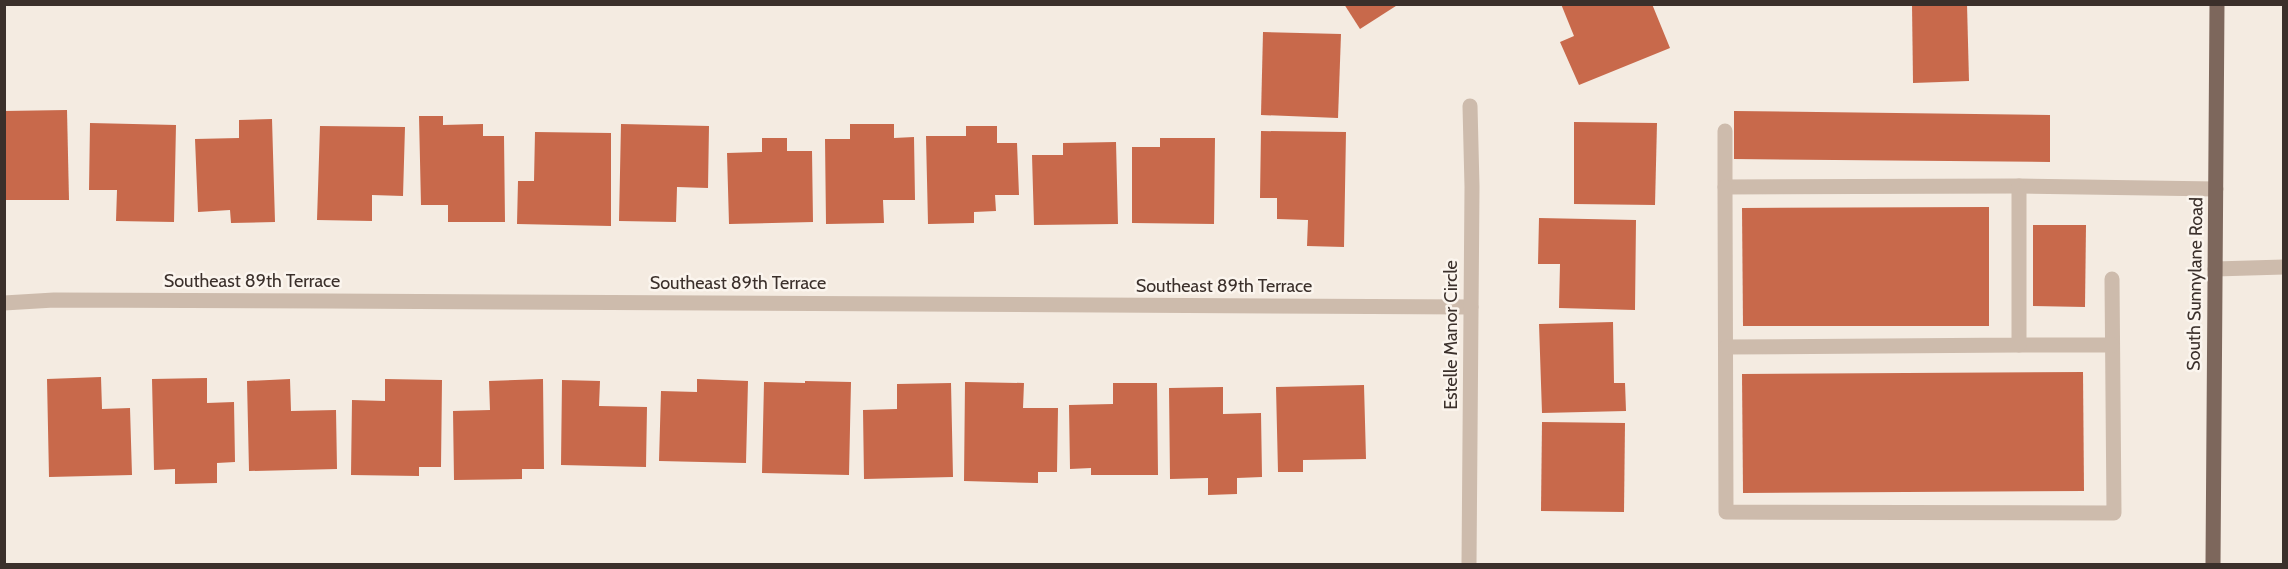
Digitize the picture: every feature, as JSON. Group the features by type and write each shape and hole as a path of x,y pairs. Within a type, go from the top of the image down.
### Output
{"main road":[{"name":"South Sunnylane Road","path":"2213,564 2217,4"}],"street":[{"name":"Estelle Manor Circle","path":"1469,564 1472,187 1470,106"},
{"path":"1725,131 1726,512 2114,513 2112,279"},
{"path":"2019,186 2019,345"},
{"path":"1725,188 2019,186 2216,189"},
{"path":"2215,269 2283,267"},
{"name":"Southeast 89th Terrace","path":"4,303 54,300 1471,307"},
{"path":"1726,347 2112,345"}],"building":[{"path":"1344,4 1399,4 1360,29"},
{"path":"1561,4 1652,4 1670,48 1579,85 1560,42 1574,36"},
{"path":"1912,4 1967,4 1969,81 1913,83"},
{"path":"1263,32 1341,34 1338,118 1261,115"},
{"path":"67,110 69,200 4,200 4,111"},
{"path":"1734,111 2050,115 2050,162 1734,159"},
{"path":"419,116 443,116 443,125 483,124 483,136 504,136 505,222 448,222 448,205 421,205"},
{"path":"272,119 275,222 231,223 230,210 198,212 195,139 239,138 239,120"},
{"path":"1574,122 1657,123 1655,205 1574,204"},
{"path":"90,123 176,125 174,222 116,221 117,190 89,190"},
{"path":"621,124 709,126 708,188 677,187 676,222 619,221"},
{"path":"850,124 894,124 894,138 914,137 915,200 883,200 884,223 826,224 825,139 850,139"},
{"path":"320,126 405,127 403,196 372,195 372,221 317,220"},
{"path":"966,126 997,126 997,143 1017,143 1019,195 995,195 996,211 974,212 974,223 928,224 926,136 966,136"},
{"path":"1261,131 1346,132 1344,247 1307,246 1308,220 1277,219 1277,198 1260,198"},
{"path":"535,132 611,133 611,226 517,224 518,181 534,181"},
{"path":"762,138 787,138 787,151 812,151 813,222 729,224 727,153 762,152"},
{"path":"1160,138 1215,138 1214,224 1132,223 1132,147 1160,147"},
{"path":"1116,142 1118,224 1034,225 1032,155 1063,155 1063,143"},
{"path":"1989,207 1989,326 1743,326 1742,208"},
{"path":"1539,218 1636,220 1635,310 1559,308 1560,264 1538,264"},
{"path":"2033,225 2086,225 2085,307 2033,306"},
{"path":"1613,322 1614,383 1625,383 1626,411 1542,413 1539,324"},
{"path":"2083,372 2084,491 1743,493 1742,374"},
{"path":"101,377 102,409 130,408 132,475 49,477 47,379"},
{"path":"207,378 207,403 234,402 235,462 217,463 217,483 175,484 175,469 154,470 152,379"},
{"path":"290,379 291,411 336,410 337,469 249,471 247,381"},
{"path":"385,379 442,380 441,467 419,467 419,476 351,475 352,400 385,401"},
{"path":"543,379 544,469 522,469 522,479 454,480 453,411 490,410 489,381"},
{"path":"697,379 748,381 746,463 659,461 661,391 697,392"},
{"path":"562,380 600,381 599,406 647,407 646,467 561,465"},
{"path":"805,381 851,382 849,475 762,473 764,382 805,383"},
{"path":"965,382 1024,383 1023,408 1058,408 1057,472 1038,472 1038,483 964,481"},
{"path":"951,383 953,477 864,479 863,410 897,409 897,384"},
{"path":"1113,383 1157,383 1158,475 1091,475 1091,468 1070,469 1069,405 1113,404"},
{"path":"1364,385 1366,459 1303,460 1303,472 1278,472 1276,387"},
{"path":"1223,387 1223,414 1261,413 1262,477 1237,478 1237,494 1208,495 1208,478 1170,479 1169,388"},
{"path":"1542,422 1625,423 1624,512 1541,511"}]}
